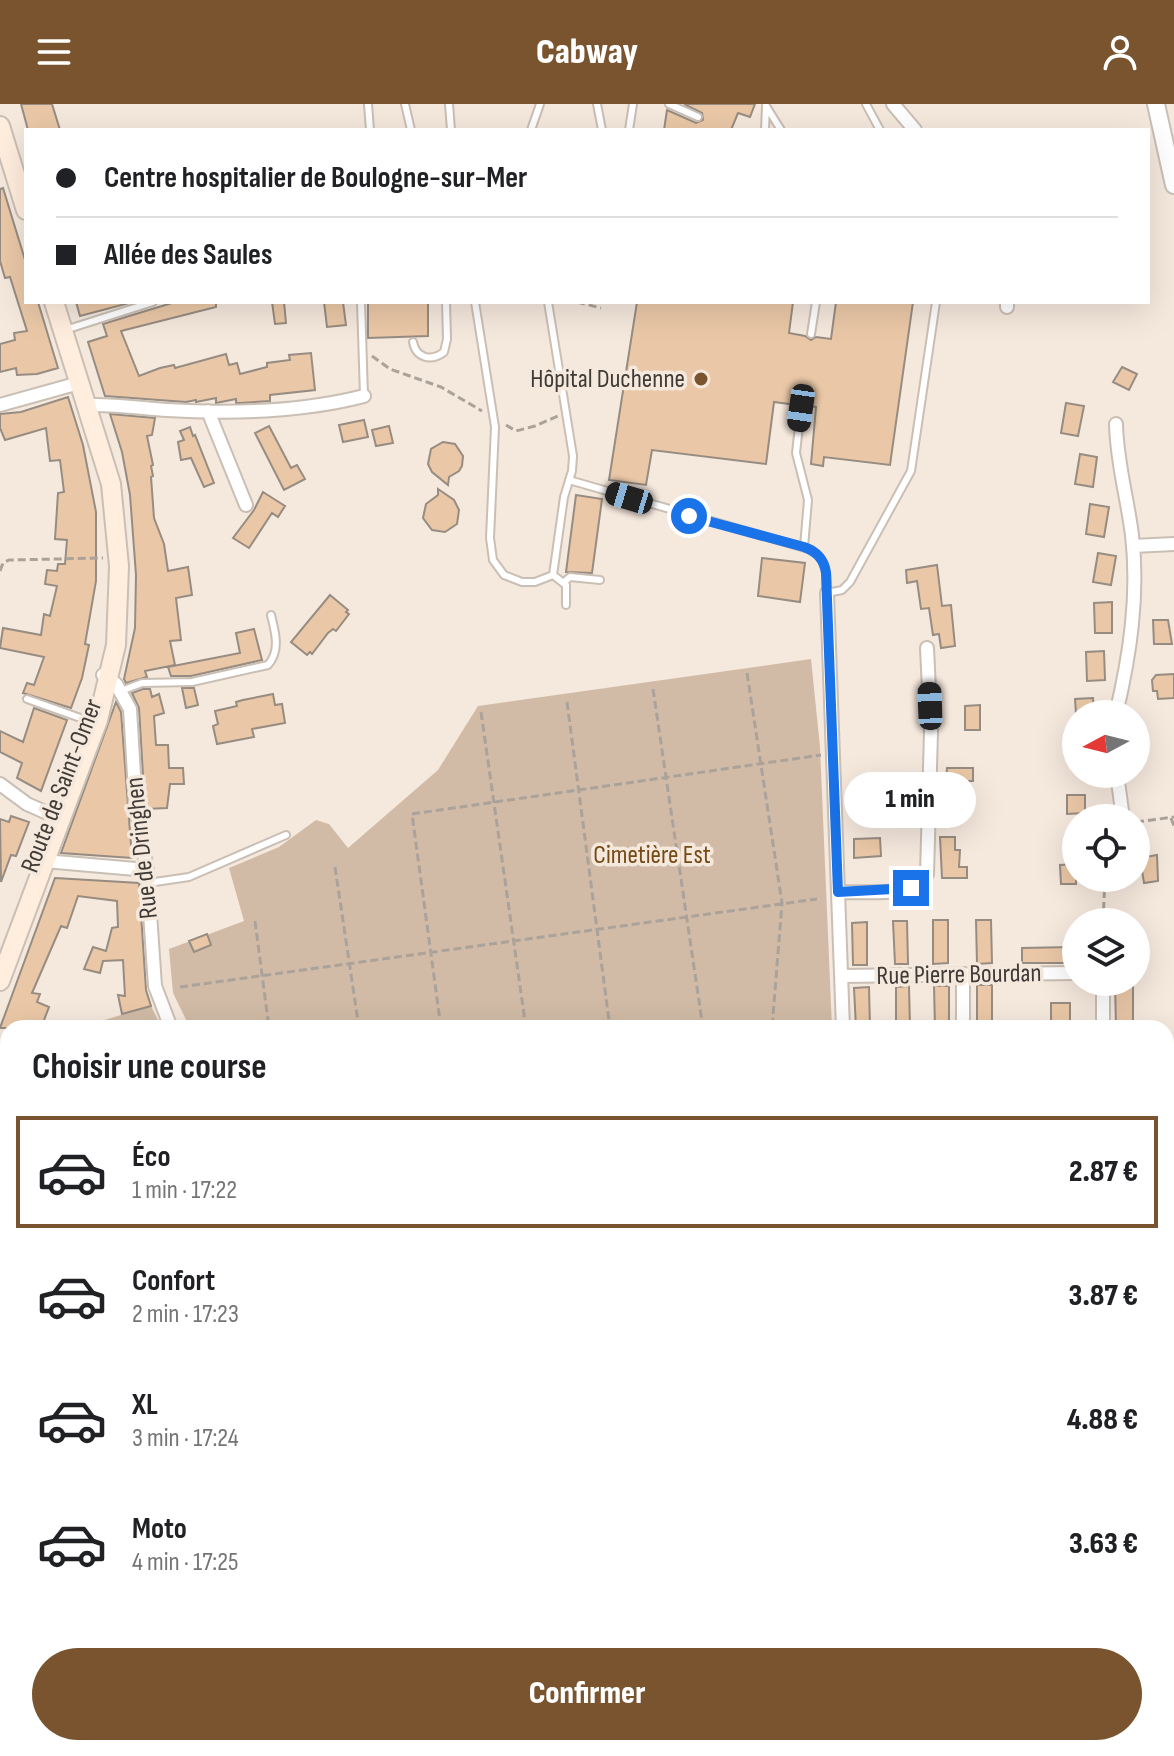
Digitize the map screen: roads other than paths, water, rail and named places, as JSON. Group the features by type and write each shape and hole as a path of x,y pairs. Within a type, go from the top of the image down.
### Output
{"main road":[{"path":"0,126 24,204"},
{"name":"Route de Saint-Omer","path":"55,304 111,484 119,557 111,682 98,720 55,817"},
{"name":"Route de Saint-Omer","path":"0,952 40,860 86,720 111,682"},
{"path":"0,981 40,860"}],"street":[{"path":"893,104 913,128"},
{"path":"1156,104 1174,185"},
{"path":"0,405 79,383"},
{"path":"87,405 208,411 264,410 334,403 364,396"},
{"path":"208,411 246,505"},
{"path":"1116,424 1117,459 1133,546 1130,648 1119,700"},
{"path":"1133,546 1174,544"},
{"path":"827,593 843,1020"},
{"path":"838,892 905,890 920,884 927,874 931,732 927,648"},
{"name":"Rue de Dringhen","path":"111,682 130,709 136,808 147,877 155,986 168,1020"},
{"path":"0,784 27,804 55,817"},
{"path":"40,860 147,877"},
{"name":"Rue Pierre Bourdan","path":"841,976 1062,973"},
{"path":"963,974 963,1020"},
{"path":"1103,996 1103,1020"}],"lane":[{"path":"368,104 370,128"},
{"path":"405,104 411,128"},
{"path":"449,104 451,128"},
{"path":"532,128 540,104"},
{"path":"597,104 602,128"},
{"path":"629,128 633,104"},
{"path":"669,104 698,117"},
{"path":"866,104 879,128"},
{"path":"765,128 766,105"},
{"path":"766,105 780,128"},
{"path":"63,330 147,304"},
{"path":"361,304 364,396"},
{"path":"413,342 415,350 422,357 433,358 444,352 447,339 446,304"},
{"path":"475,304 496,443 490,538 493,560 504,575 522,582 535,582 553,575"},
{"path":"548,304 573,456 553,575"},
{"path":"811,334 816,304"},
{"path":"569,480 804,547 817,553 823,561 827,593 842,590 850,582 911,471 936,304"},
{"path":"801,408 796,453 808,500 804,547"},
{"path":"553,575 563,583 567,592 566,605"},
{"path":"563,583 570,577 600,580"},
{"path":"111,682 192,682 268,665 274,659 277,644 271,615"},
{"path":"27,699 86,720"},
{"path":"147,877 189,877 286,835"}],"place":[{"name":"Hôpital Duchenne","path":"701,379"}],"park label":[{"name":"Cimetière Est","path":"652,855"}]}
